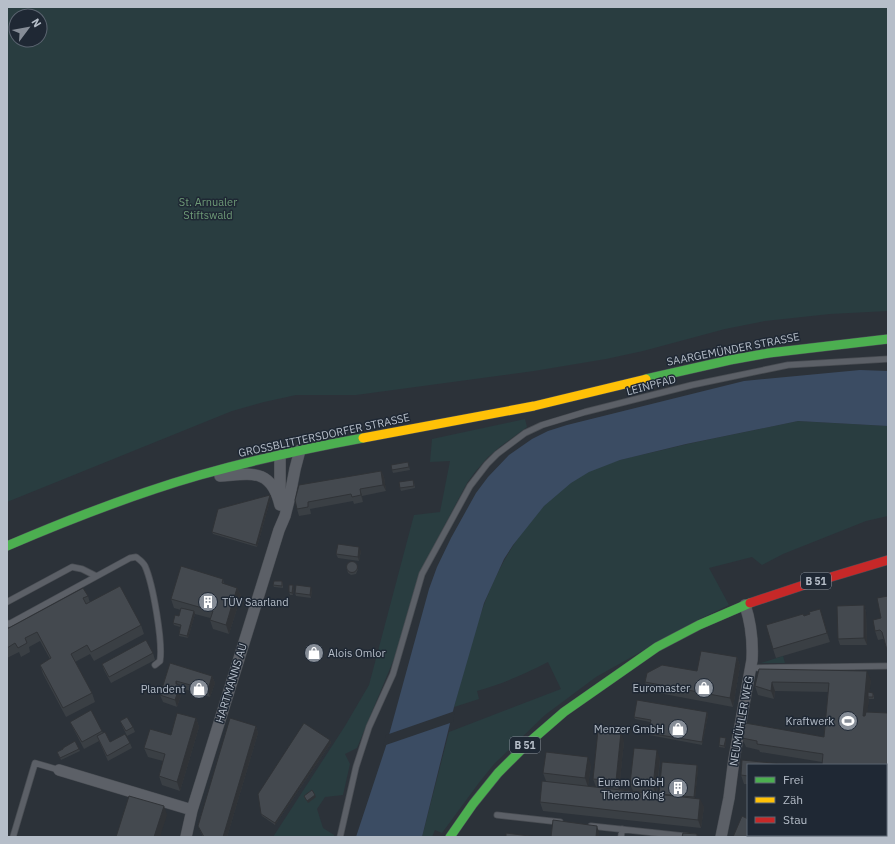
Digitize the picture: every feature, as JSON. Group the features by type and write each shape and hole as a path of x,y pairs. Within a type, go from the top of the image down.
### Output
{"main road":[{"name":"SAARGEMÜNDER STRASSE","path":"585,394 731,360 784,350 888,340"},
{"name":"GROSSBLITTERSDORFER STRASSE","path":"7,546 99,508 164,486 207,474 300,450 533,406 585,394"},
{"name":"B 51","path":"450,837 484,789 518,751 579,700 649,652 716,617 747,612 773,594 888,560"},
{"name":"B 51","path":"619,673 729,622"}],"street":[{"name":"HARTMANNS AU","path":"186,837 192,810 279,530 285,516 300,450"},
{"name":"HARTMANNS AU","path":"279,530 280,455"},
{"name":"HARTMANNS AU","path":"207,474 220,476 252,474 260,476 268,482 276,492 280,505"},
{"name":"NEUMÜHLER WEG","path":"721,837 729,798 753,646 747,612"},
{"path":"59,770 192,810"}],"lane":[{"name":"LEINPFAD","path":"340,837 356,767 369,727 397,661 422,574 456,509 470,486 487,464 525,433 542,425 692,384 788,365 888,359"},
{"path":"7,623 9,624 130,558 136,557 144,565 154,598 160,656 160,661 155,665"},
{"path":"7,602 72,567 82,569 96,576"},
{"path":"750,668 888,666"},
{"path":"13,837 35,763 59,770"},
{"path":"497,815 564,823"},
{"path":"587,826 694,837"},
{"path":"621,837 622,829"}],"green space":[{"name":"St. Arnualer Stiftswald","path":"7,7 888,7 888,311 830,314 765,321 725,329 643,351 606,359 534,371 356,395 296,395 232,411 7,502"},
{"path":"525,419 527,427 488,457 467,483 420,572 396,654 357,748 345,754 350,764 343,795 325,797 317,809 323,828 334,835 334,837 273,837 345,726 369,685 414,515 440,512 450,461 430,462 432,439"},
{"path":"798,421 888,426 888,516 866,521 783,554 762,565 752,557 709,568 729,605 694,622 596,677 545,715 494,764 442,833 435,830 432,837 422,837 449,732 561,689 548,662 531,671 477,691 479,699 454,707 468,654 485,602 512,548 535,515 564,487 599,467 628,458 675,447"},
{"path":"783,656 785,663 761,663"}],"water":[{"path":"860,370 888,371 888,426 798,421 686,444 620,460 589,472 571,483 544,506 513,545 504,559 484,603 454,707 422,837 356,837 386,746 429,589 437,567 476,493 488,477 509,455 532,439 548,431 567,425 744,381"}],"pier":[{"path":"455,711 453,722 383,746 386,735"}],"building":[{"path":"408,462 409,467 392,470 391,465"},
{"path":"381,471 383,485 360,489 361,495 352,497 351,494 308,502 308,507 297,509 295,500 299,485"},
{"path":"413,480 414,486 400,488 399,482"},
{"path":"270,495 256,545 212,532 218,509"},
{"path":"338,544 359,547 358,557 336,554"},
{"path":"350,562 354,562 356,563 356,571 350,572 347,569 347,565"},
{"name":"TÜV Saarland","path":"181,566 223,579 222,583 237,588 226,625 210,620 213,611 171,599"},
{"path":"274,581 282,581 282,586 273,585"},
{"path":"289,585 293,585 292,593 289,592"},
{"path":"296,585 311,587 310,595 295,593"},
{"path":"120,586 141,625 91,652 87,645 71,654 92,693 63,708 40,665 51,658 37,632 25,638 27,643 18,648 15,643 7,648 7,629 83,588 88,596 83,598 86,604"},
{"path":"888,596 887,650 882,632 880,630 875,631 873,620 881,618 877,598"},
{"path":"864,605 864,638 838,639 837,606"},
{"path":"181,608 194,611 187,636 179,634 181,625 173,623 175,615 179,616"},
{"path":"820,609 827,633 773,649 766,625 803,614 804,616 810,614 809,612"},
{"path":"146,640 153,653 109,677 102,664"},
{"path":"701,651 737,657 730,698 645,682 647,673 662,665 697,671"},
{"path":"170,663 212,676 208,690 197,687 196,689 194,686 176,681 176,684 180,685 175,700 160,695"},
{"path":"759,669 867,671 863,716 865,716 866,712 888,713 888,772 887,764 822,764 823,754 757,744 757,741 742,738 745,723 824,737 829,683 772,682 771,691 755,686"},
{"path":"868,692 873,693 873,697 868,697"},
{"name":"Menzer GmbH","path":"637,700 707,712 702,742 648,733 651,720 634,717"},
{"path":"91,710 102,731 82,742 70,722"},
{"path":"177,713 196,718 177,782 159,776 165,754 144,748 150,729 171,735"},
{"path":"127,717 133,727 126,731 120,721"},
{"path":"230,718 256,726 223,837 204,837 198,826"},
{"path":"304,723 330,740 275,823 261,814 258,794"},
{"path":"598,730 621,732 616,781 593,779"},
{"path":"105,732 110,742 125,734 130,743 107,756 97,736"},
{"path":"720,737 726,738 724,746 719,745"},
{"path":"75,741 79,749 60,758 57,752"},
{"path":"634,748 657,750 653,786 630,784"},
{"path":"546,752 588,757 585,778 543,773"},
{"path":"742,760 782,764 747,764 747,776 741,775"},
{"name":"Euram GmbH Thermo King","path":"662,762 697,765 694,797 659,794"},
{"path":"542,781 700,799 698,820 540,802"},
{"path":"312,790 315,795 307,801 304,796"},
{"path":"129,796 164,806 154,837 116,837"},
{"path":"742,816 747,818 747,836 790,837 733,837"},
{"path":"553,820 597,826 596,837 551,837"},
{"path":"506,833 537,837 506,837"},
{"path":"683,833 697,834 697,837 682,837"}],"traffic: fast":[{"path":"646,379 730,360 769,353 888,339"},
{"path":"7,546 54,526 175,482 261,459 363,438"},
{"path":"450,837 473,804 498,773 526,745 564,712 657,647 699,625 750,603"}],"traffic: slow":[{"path":"363,438 534,406 646,379"}],"traffic: jam":[{"path":"750,603 888,560"}],"place":[{"name":"TÜV Saarland","path":"208,602"},
{"name":"Alois Omlor","path":"314,653"},
{"name":"Euromaster","path":"704,688"},
{"name":"Plandent","path":"199,689"},
{"name":"Kraftwerk","path":"848,721"},
{"name":"Menzer GmbH","path":"678,729"},
{"name":"Euram GmbH Thermo King","path":"678,788"}]}
